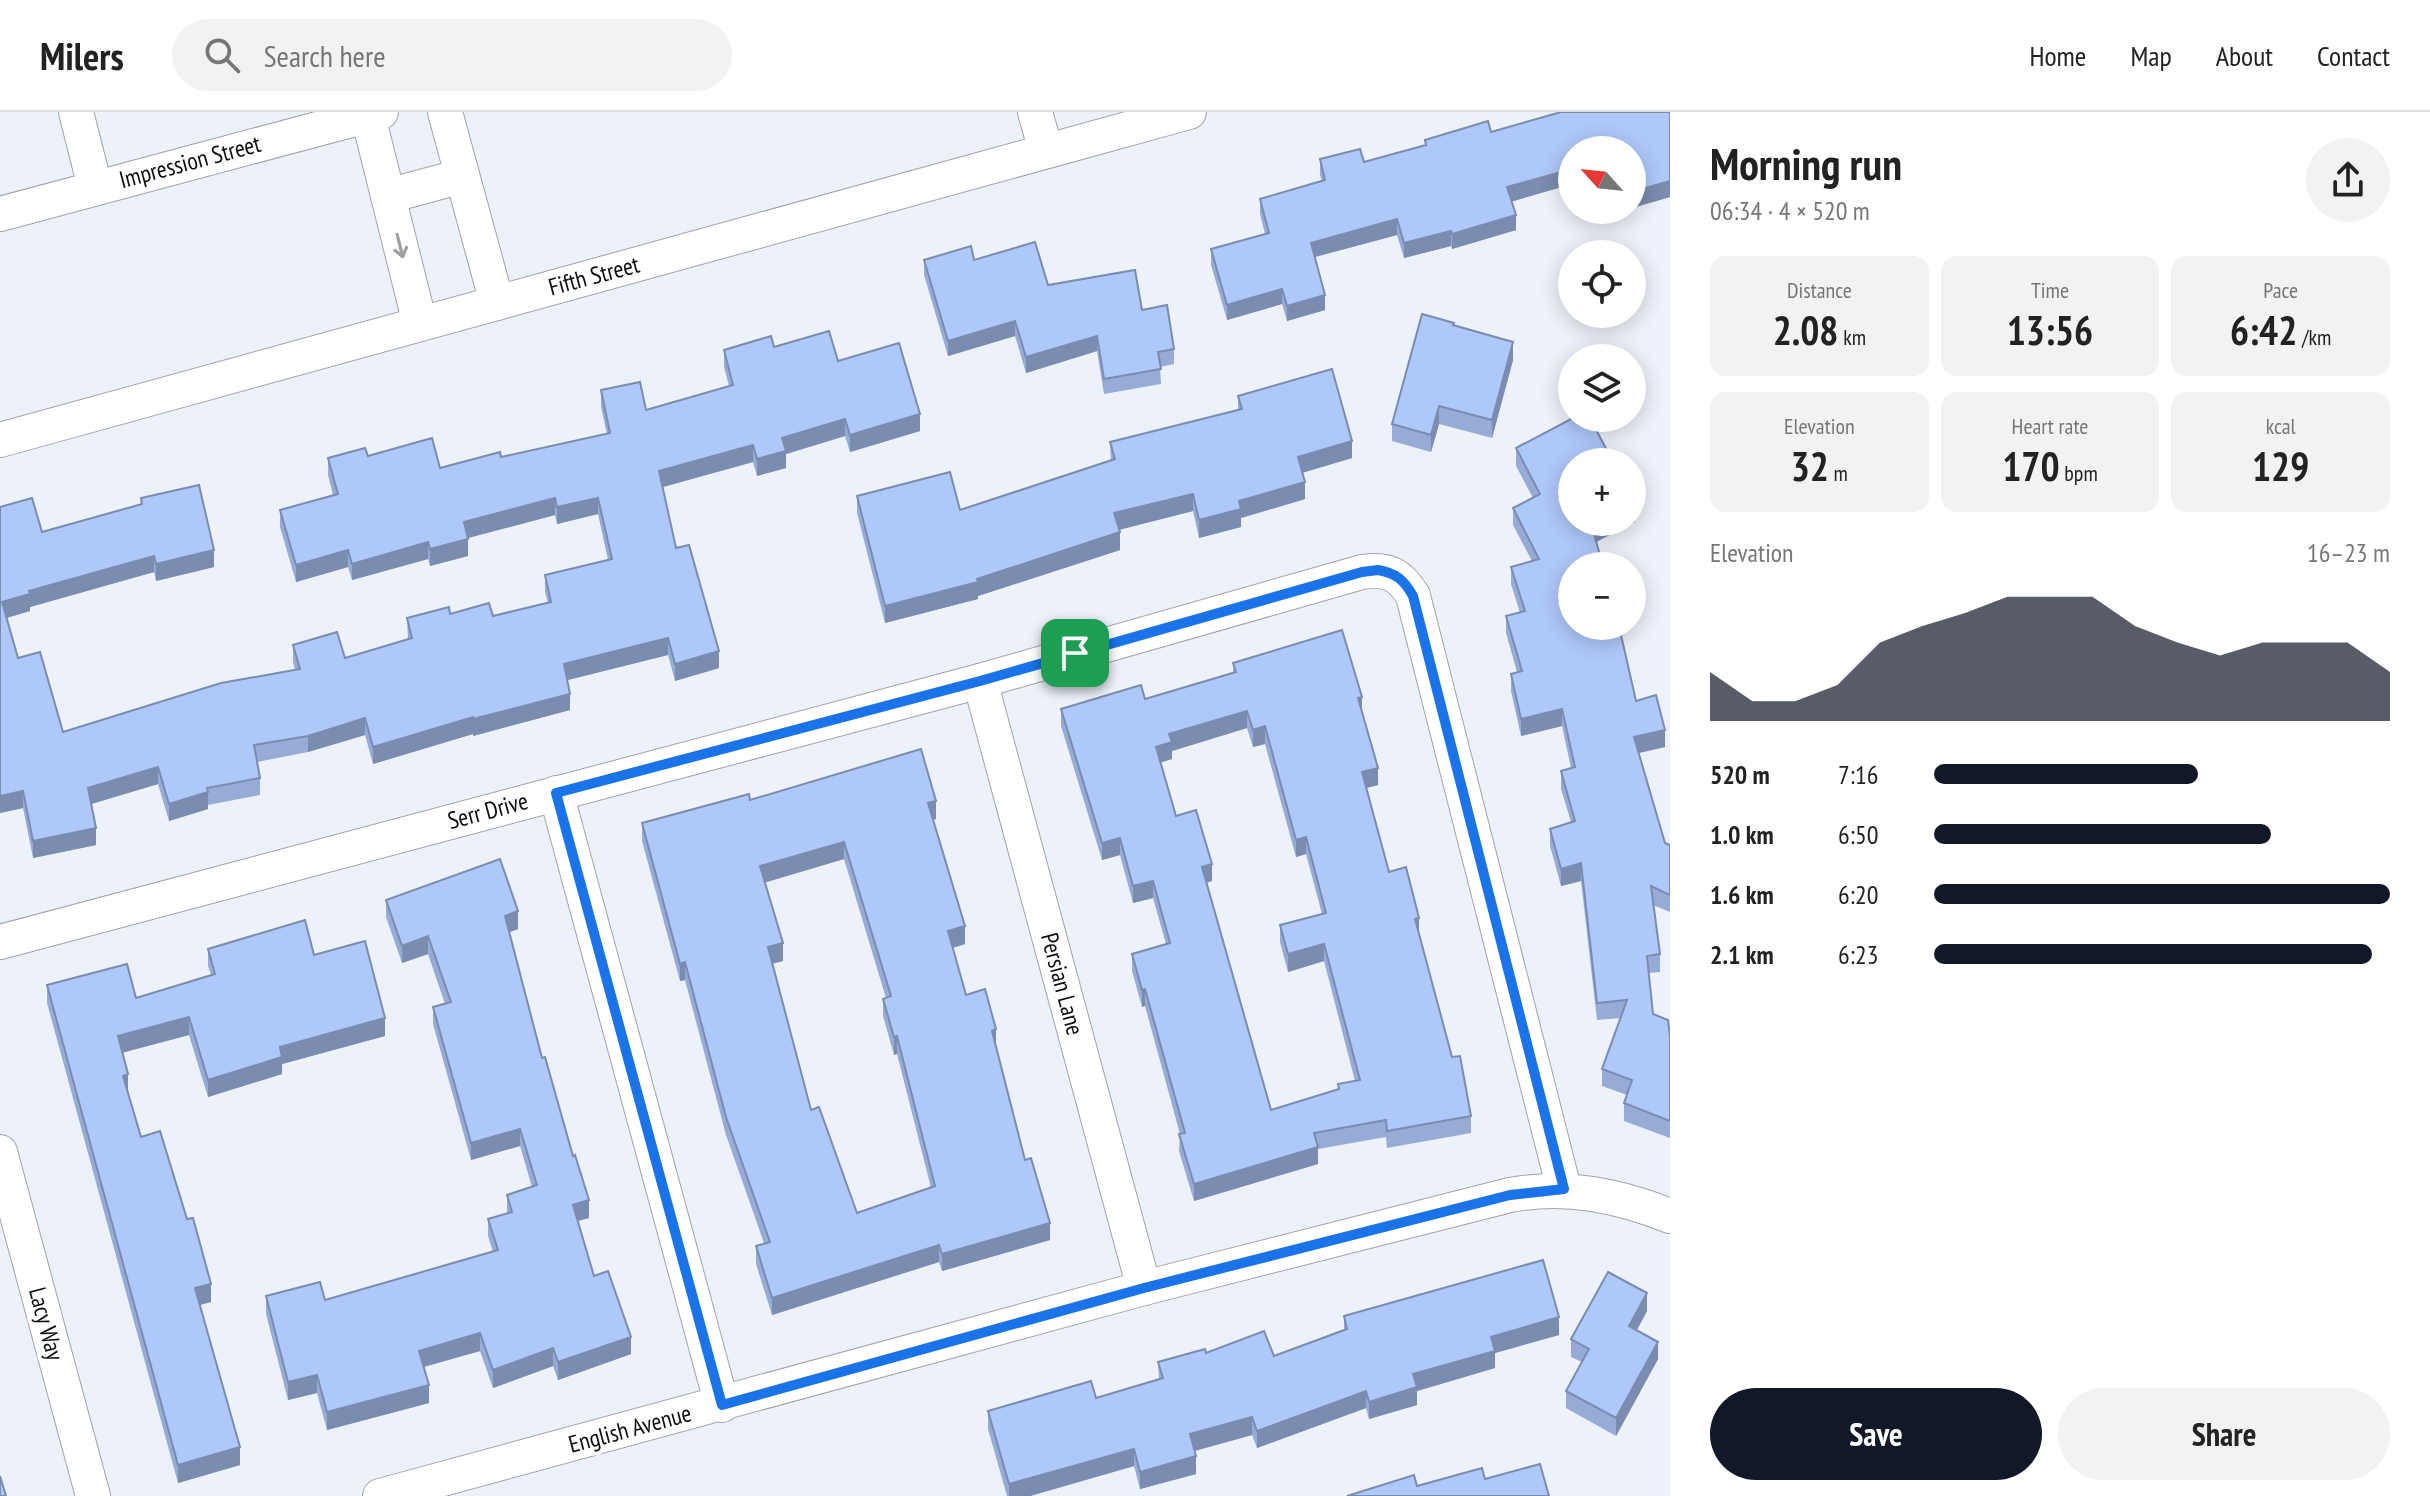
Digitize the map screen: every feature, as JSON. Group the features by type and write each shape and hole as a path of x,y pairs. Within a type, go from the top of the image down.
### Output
{"street":[{"path":"76,112 95,187"},
{"path":"445,112 497,303"},
{"path":"1035,112 1046,151"},
{"name":"Fifth Street","path":"0,440 1189,112"},
{"path":"362,115 388,196 420,324"},
{"name":"Impression Street","path":"0,214 362,115"},
{"path":"388,196 462,176"},
{"name":"Serr Drive","path":"0,942 980,681 1362,572 1393,572 1405,582 1413,596 1564,1189"},
{"name":"Persian Lane","path":"980,681 1144,1288"},
{"path":"556,793 722,1405"},
{"name":"Lacy Way","path":"0,1152 93,1496"},
{"name":"English Avenue","path":"380,1496 1144,1288 1510,1195 1564,1189 1617,1198 1670,1216"}],"building":[{"path":"1561,112 1670,112 1670,181 1646,188 1646,136 1558,136 1558,173 1507,187 1516,215 1452,234 1451,231 1404,243 1397,219 1311,243 1325,295 1287,306 1282,289 1227,305 1211,249 1269,233 1260,199 1325,180 1320,159 1360,149 1364,162 1426,145 1425,140 1488,121 1491,132"},
{"path":"1035,242 1048,285 1135,270 1142,310 1167,305 1174,349 1158,352 1161,369 1104,379 1097,336 1026,357 1015,321 948,341 924,260 971,246 974,260"},
{"path":"1422,314 1513,342 1492,420 1439,406 1431,435 1392,424"},
{"path":"829,331 838,361 899,343 920,414 850,435 845,419 782,438 786,451 757,459 753,445 659,471 676,548 689,545 719,651 675,664 668,638 564,664 570,694 473,717 373,747 365,718 308,736 254,745 260,778 207,788 208,792 169,804 158,767 88,788 96,828 33,841 23,791 0,796 0,507 32,498 42,532 142,504 141,498 199,485 214,550 156,564 154,556 29,591 30,594 2,602 18,658 40,652 63,732 221,683 300,669 293,645 337,632 345,658 412,638 407,618 449,607 450,614 489,603 493,616 551,602 545,575 612,559 598,498 557,507 555,498 464,522 468,539 430,549 428,542 352,564 348,550 296,565 280,510 338,494 328,458 365,448 368,456 432,438 440,468 500,452 501,457 610,433 601,390 640,382 646,410 733,385 724,350 771,336 774,347"},
{"path":"1332,369 1352,441 1298,457 1305,482 1239,501 1241,509 1199,520 1193,494 1114,513 1120,532 977,579 978,582 885,606 857,496 950,472 960,510 1115,459 1110,442 1242,409 1238,396"},
{"path":"1558,426 1558,432 1597,432 1606,448 1558,448 1558,536 1595,536 1599,552 1558,552 1558,640 1622,640 1636,701 1656,695 1665,730 1634,737 1665,843 1670,845 1670,895 1651,886 1660,954 1647,956 1653,1014 1668,1020 1670,1121 1624,1103 1632,1080 1602,1069 1627,1000 1597,1003 1581,863 1561,869 1550,829 1575,821 1561,771 1575,767 1562,709 1521,719 1511,674 1522,671 1506,616 1525,611 1511,567 1539,559 1513,508 1540,494 1516,448"},
{"path":"1342,630 1362,697 1358,698 1378,768 1362,772 1389,872 1406,867 1419,918 1415,919 1452,1057 1460,1056 1471,1116 1387,1131 1386,1120 1314,1133 1318,1147 1194,1184 1179,1134 1185,1133 1145,989 1142,990 1132,954 1170,943 1153,881 1133,886 1120,838 1102,843 1061,709 1141,685 1145,699 1236,672 1233,663","holes":["1247,711 1253,730 1265,726 1296,840 1306,837 1326,913 1280,925 1288,954 1324,944 1360,1080 1338,1084 1339,1089 1271,1110 1202,867 1212,864 1196,810 1176,816 1156,747 1172,742 1169,734"]},
{"path":"921,749 936,801 928,803 965,926 948,931 966,995 985,989 996,1029 992,1031 1025,1160 1031,1158 1050,1223 942,1254 939,1245 772,1298 756,1246 770,1242 726,1117 685,962 680,964 642,823 749,794 750,800","holes":["844,842 891,996 883,999 894,1037 897,1036 935,1186 857,1213 819,1107 811,1110 768,947 783,943 760,866"]},
{"path":"500,859 518,911 505,916 542,1058 545,1057 589,1200 573,1205 594,1276 608,1271 631,1337 558,1362 553,1348 493,1370 480,1333 419,1351 429,1385 327,1412 317,1375 288,1382 266,1296 320,1282 325,1300 498,1250 488,1219 512,1212 507,1195 537,1185 520,1129 471,1143 433,1007 451,1002 428,936 402,946 386,900"},
{"path":"305,920 314,955 365,941 385,1018 280,1047 282,1057 208,1080 189,1017 118,1036 128,1074 123,1076 141,1137 160,1131 187,1219 193,1218 211,1284 195,1288 240,1447 178,1465 47,985 127,964 136,998 215,974 208,949"},
{"path":"1543,1260 1559,1317 1491,1337 1495,1351 1413,1374 1417,1387 1369,1402 1366,1391 1257,1431 1252,1417 1190,1434 1196,1456 1140,1472 1134,1449 1009,1484 988,1411 1091,1381 1096,1398 1163,1378 1158,1362 1205,1349 1206,1353 1264,1331 1274,1356 1347,1329 1344,1316"},
{"path":"1608,1272 1647,1293 1629,1326 1658,1342 1616,1418 1566,1391 1589,1349 1571,1339"},
{"path":"1540,1464 1549,1496 1347,1496 1414,1475 1417,1486 1482,1468 1485,1479"},
{"path":"0,1476 6,1496 0,1496"}],"route":[{"path":"1362,572 1393,572 1405,582 1413,596 1564,1189 1510,1195 1144,1288 722,1405 556,793 1075,653 1362,572"}]}
